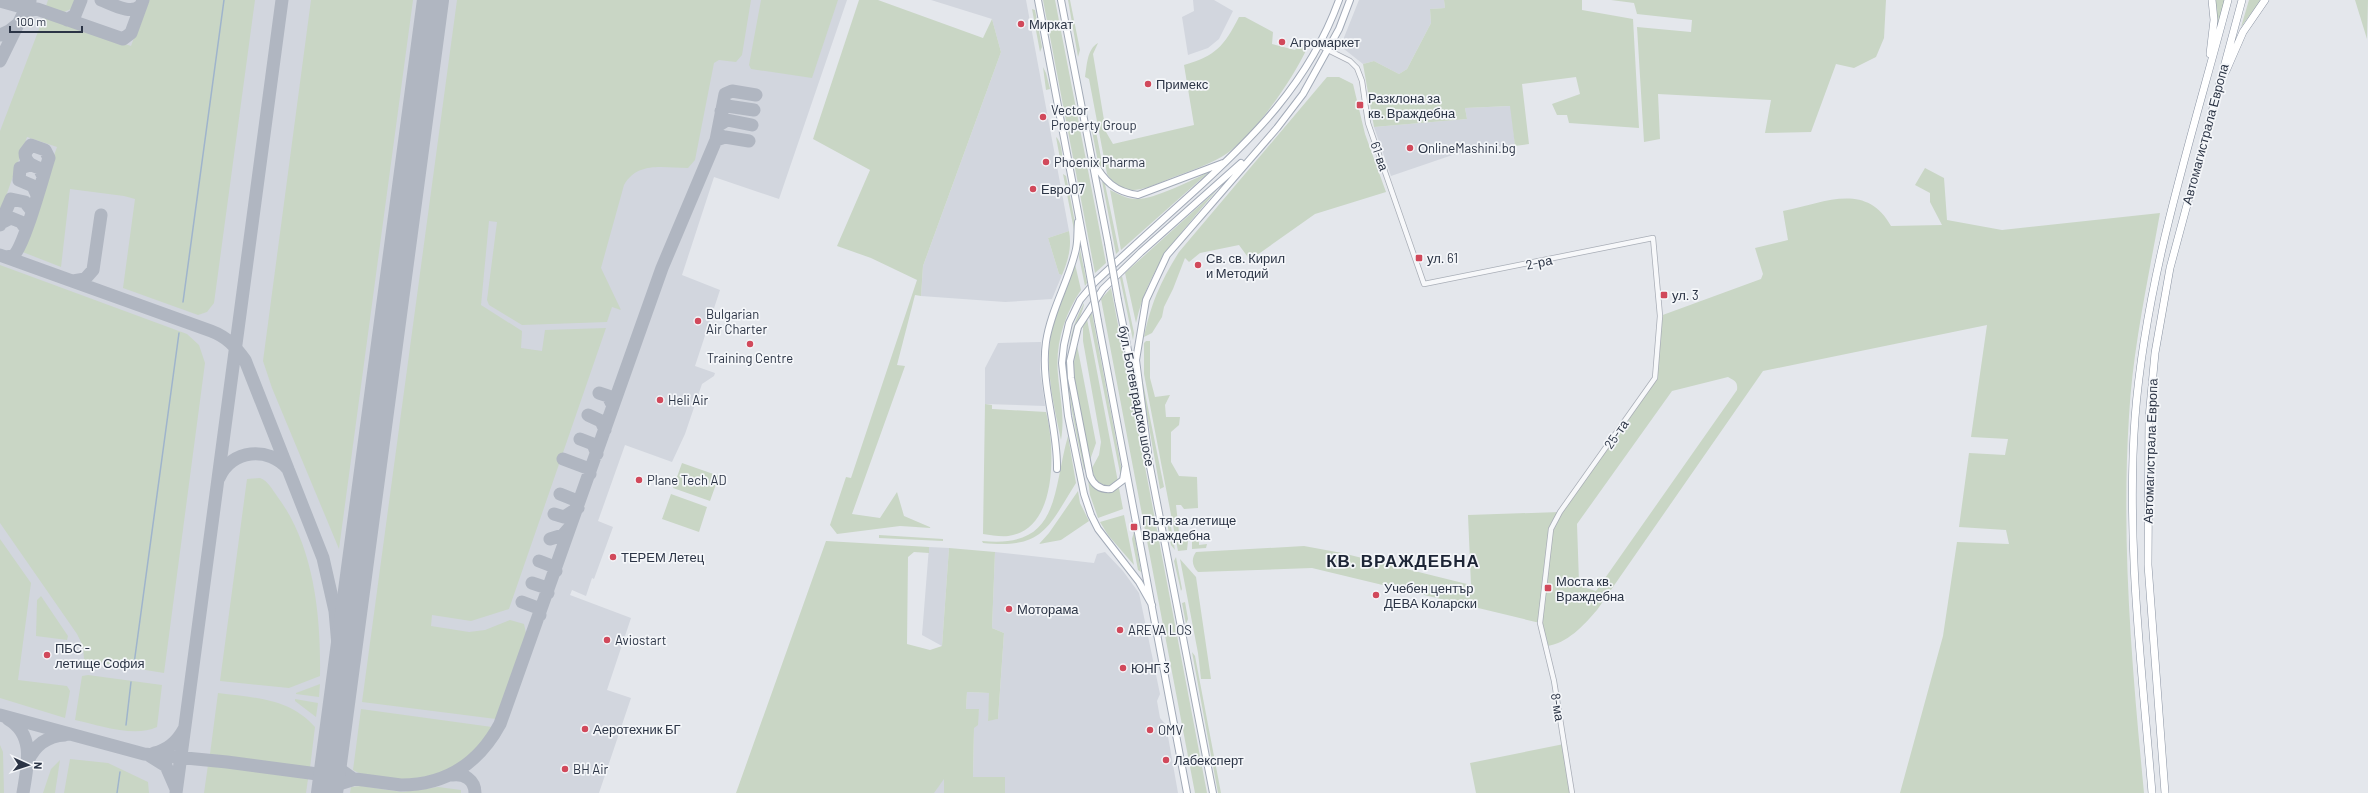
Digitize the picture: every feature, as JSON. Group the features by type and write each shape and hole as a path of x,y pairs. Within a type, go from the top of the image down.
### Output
{"highway":[{"path":"2200,108 2210,57 2214,20 2212,0"},
{"name":"Автомагистрала Европа","path":"2152,793 2136,567 2135,418 2150,303 2228,0"},
{"name":"Автомагистрала Европа","path":"2165,793 2148,565 2149,418 2155,353 2162,304 2212,108 2242,0"},
{"path":"2212,108 2239,40 2265,0"}],"main road":[{"name":"бул. Ботевградско шосе","path":"1038,0 1079,210 1098,321 1126,460 1187,793"},
{"name":"бул. Ботевградско шосе","path":"1061,0 1213,793"},
{"path":"1152,605 1139,582 1098,529 1084,494 1068,416 1062,363 1069,323 1080,300 1095,282 1227,162 1259,130 1293,89 1320,46 1339,0"},
{"path":"1148,453 1136,360 1146,300 1167,255 1303,94 1328,51 1350,0"},
{"path":"1126,460 1123,480 1116,486 1106,489 1100,488 1092,481 1071,378 1070,361 1073,341 1084,315 1103,289 1141,252 1257,149"},
{"path":"1090,156 1106,181 1126,193 1138,195 1227,162"},
{"path":"1057,469 1056,442 1045,359 1046,342 1051,318 1076,249 1079,210"}],"street":[{"name":"61-ва","path":"1320,46 1350,61 1357,68 1362,81 1368,123 1424,284"},
{"name":"2-ра","path":"1424,284 1653,238"},
{"name":"25-та","path":"1540,623 1551,529 1555,520 1655,378 1660,316 1653,238"},
{"name":"8-ма","path":"1540,623 1554,682 1572,793"}],"shaded area":[{"path":"0,0 847,0 779,199 714,177 682,275 720,290 695,366 715,373 714,376 702,384 685,434 672,462 625,445 598,521 613,527 594,579 592,578 586,596 572,590 570,595 631,618 607,690 631,698 599,793 0,793"},
{"path":"931,0 1026,0 1069,231 1048,238 1059,274 1062,275 1052,299 1005,302 921,296 923,266 1001,52 992,19"},
{"path":"1193,0 1214,0 1233,11 1219,39 1208,48 1188,55 1182,17 1194,11"},
{"path":"1359,0 1444,0 1445,8 1430,9 1431,23 1407,69 1399,74 1374,61 1363,64 1344,49 1343,40"},
{"path":"1511,106 1515,146 1473,148 1391,176 1374,127 1467,119 1465,108"},
{"path":"1041,342 1040,371 1045,406 985,404 985,368 998,343"},
{"path":"929,547 949,548 942,646 922,635"},
{"path":"995,552 1094,563 1097,554 1105,552 1123,571 1139,593 1160,694 1157,701 1160,718 1166,725 1178,793 1005,793 1005,777 973,777 974,728 979,710 966,709 967,692 990,693 988,720 998,719 1004,633 992,628"},
{"path":"944,778 944,793 933,793"}],"green space":[{"path":"48,0 78,0 73,8 62,13 46,6"},
{"path":"148,0 255,0 214,303 207,312 198,315 123,288 135,199 124,196 70,189 61,267 20,251 57,147 27,137 0,213 0,131 44,16 131,46"},
{"path":"311,0 413,0 339,549 272,388 263,361"},
{"path":"457,0 751,0 742,55 736,62 719,60 714,63 695,160 688,168 660,167 644,169 636,172 624,185 601,268 621,310 612,307 607,322 522,325 489,305 487,300 497,222 489,221 481,305 522,331 521,348 542,351 545,330 606,328 509,609 471,621 432,615 431,626 469,632 485,630 510,620 524,624 526,633 496,719 362,702"},
{"path":"761,0 838,0 812,78 751,69 749,65"},
{"path":"859,0 878,0 983,38 992,19 1001,52 923,266 921,296 915,295 897,365 905,366 852,514 880,518 897,492 904,516 932,528 900,526 837,534 830,525 846,477 851,478 917,280 871,258 837,246 870,170 813,139"},
{"path":"1043,0 1055,0 1106,263 1095,273"},
{"path":"1068,0 1070,0 1080,50 1078,57"},
{"path":"1444,0 1582,0 1582,10 1633,19 1639,128 1569,123 1567,115 1557,115 1552,104 1580,94 1576,77 1522,84 1529,144 1515,146 1510,106 1465,108 1467,119 1374,127 1363,64 1374,61 1399,74 1407,69 1431,23 1430,9 1445,8"},
{"path":"1611,0 1886,0 1884,38 1876,57 1854,68 1836,64 1811,132 1765,133 1771,100 1658,94 1660,139 1644,142 1637,27 1691,32 1692,20 1637,14 1634,3"},
{"path":"2215,0 2226,0 2212,50"},
{"path":"2249,0 2261,0 2241,27"},
{"path":"2355,0 2368,0 2367,39"},
{"path":"1032,9 1035,10 1042,47 1040,52"},
{"path":"1239,17 1245,17 1273,32 1272,44 1295,50 1299,44 1307,48 1292,76 1271,107 1234,148 1216,160 1141,189 1126,189 1113,182 1107,174 1089,79 1085,77 1088,58 1094,46 1098,43 1093,54 1106,132 1113,144 1194,125 1184,65 1195,62 1212,54 1229,35"},
{"path":"1043,67 1050,89 1046,90"},
{"path":"1327,77 1339,77 1353,84 1365,134 1386,192 1315,214 1250,260 1239,245 1200,253 1189,262 1185,258 1164,307 1162,317 1152,333 1144,337 1157,293 1179,252"},
{"path":"1090,121 1094,121 1104,173 1098,162"},
{"path":"1056,137 1062,149 1061,164"},
{"path":"1925,168 1944,178 1947,220 2002,230 2160,213 2134,365 2129,416 2127,463 2126,510 2129,604 2135,699 2144,793 1900,793 1943,636 1957,542 2009,544 2006,530 1959,527 1969,453 2005,455 2008,439 1971,437 1987,325 1763,371 1597,610 1574,633 1561,642 1546,646 1540,623 1312,568 1198,572 1194,567 1193,560 1196,552 1304,546 1342,553 1471,585 1468,515 1560,512 1655,378 1660,316 1761,279 1763,274 1755,248 1788,240 1783,211 1829,200 1857,199 1869,204 1881,212 1891,226 1942,225 1930,202 1930,193 1915,185","holes":["1728,377 1736,383 1737,390 1596,591 1583,587 1579,582 1577,524 1672,391"]},
{"path":"1209,172 1121,250 1110,190 1129,198 1143,198 1172,189"},
{"path":"1063,174 1066,176 1076,228 1076,240"},
{"path":"1102,181 1105,184 1119,251 1116,254"},
{"path":"1217,190 1179,236 1157,268 1141,303 1136,323 1125,273"},
{"path":"1069,231 1069,254 1062,275 1059,274 1048,238"},
{"path":"1080,249 1087,283 1085,286 1079,257"},
{"path":"1075,264 1081,290 1065,320 1059,342 1057,364 1062,415 1061,440 1051,385 1049,352 1055,318"},
{"path":"0,265 187,334 199,345 205,363 164,673 84,660 83,646 77,634 0,523"},
{"path":"1122,276 1134,333 1133,340 1120,278"},
{"path":"1111,288 1207,793 1195,793 1101,299"},
{"path":"1084,303 1084,306 1070,346 1075,323"},
{"path":"1092,313 1122,471 1121,478 1089,316"},
{"path":"1087,319 1118,482 1108,486 1101,484 1097,480 1092,468 1099,455 1101,442 1083,341 1083,327"},
{"path":"1146,341 1150,341 1150,378 1155,397 1170,395 1165,405 1166,417 1180,417 1179,425 1171,432 1171,462 1179,476 1197,477 1198,508 1184,509 1181,505 1176,505 1180,541 1188,541 1187,550 1178,551 1144,374 1144,343"},
{"path":"1077,345 1096,443 1090,460 1075,387 1074,358"},
{"path":"1068,364 1076,424 1086,468 1084,470 1071,407"},
{"path":"1142,378 1164,487 1160,489 1142,387"},
{"path":"985,404 992,405 992,409 1046,412 1049,427 1051,463 1050,482 1046,501 1038,516 1028,528 1009,536 983,534"},
{"path":"1068,436 1076,483 1050,524 1031,539 1019,543 983,543 982,541 1008,541 1027,536 1040,526 1049,512 1055,496"},
{"path":"682,463 719,476 710,501 673,488"},
{"path":"260,478 268,483 290,515 307,558 317,605 320,676 289,688 220,681 247,479"},
{"path":"1088,479 1097,489 1101,491 1110,491 1119,488 1123,509 1098,518 1090,495"},
{"path":"1078,491 1080,503 1089,521 1061,540 1039,544 1049,533"},
{"path":"671,494 707,507 699,532 662,519"},
{"path":"1124,515 1134,565 1108,535 1100,522"},
{"path":"1170,521 1175,550 1171,545 1167,522"},
{"path":"1134,532 1141,572 1138,570 1132,539"},
{"path":"879,535 943,539 943,541 879,538"},
{"path":"0,539 31,583 18,680 67,686 70,691 65,718 0,698"},
{"path":"1199,540 1199,545 1207,544 1206,548 1192,549 1192,541"},
{"path":"826,541 929,547 929,553 914,552 908,557 907,644 930,650 942,646 949,548 995,552 992,628 1004,633 998,719 988,721 989,693 967,692 966,709 979,709 978,725 974,728 973,777 1005,777 1005,793 944,793 944,779 934,793 736,793"},
{"path":"1176,557 1182,589 1181,591 1174,561"},
{"path":"1180,559 1196,577 1211,679 1201,679 1198,653"},
{"path":"41,596 68,636 67,640 36,636 37,600"},
{"path":"1185,602 1188,619 1186,624 1182,603"},
{"path":"1192,652 1195,656 1221,793 1218,793"},
{"path":"88,675 162,685 157,727 148,730 127,731 116,730 75,720 82,676"},
{"path":"320,684 319,697 296,694 296,693"},
{"path":"218,693 271,701 294,710 305,717 315,727 310,768 210,754"},
{"path":"295,699 318,703 316,717 295,701"},
{"path":"361,709 492,727 473,753 447,770 433,775 417,778 386,778 365,775 353,770"},
{"path":"1564,744 1572,793 1476,793 1470,763"},
{"path":"0,745 3,752 4,793 0,793"},
{"path":"70,759 108,763 148,782 149,793 64,793"},
{"path":"60,760 55,793 43,793 51,769"},
{"path":"208,765 308,779 306,793 204,793"},
{"path":"361,786 402,792 438,787 461,790 461,793 350,793 351,787"}],"waterway":[{"path":"183,302 224,0"},
{"path":"134,664 179,333"},
{"path":"126,725 131,682"},
{"path":"117,793 120,772"}],"taxiway":[{"path":"0,61 30,0"},
{"path":"67,20 75,15 81,0"},
{"path":"101,0 127,9 137,8 141,5"},
{"path":"25,11 37,9 123,39 131,33 143,0"},
{"path":"176,793 282,0"},
{"path":"0,1 18,6 30,1"},
{"path":"0,35 9,31 19,23"},
{"path":"613,406 662,268 716,140 725,94 732,91 756,95"},
{"path":"721,111 727,106 754,110"},
{"path":"719,125 727,120 752,125"},
{"path":"716,140 725,137 749,141"},
{"path":"6,257 13,256 22,240 33,211 49,158 45,150 31,145 25,153 26,159 31,164 39,168 43,176"},
{"path":"30,165 20,168 19,180 33,186 37,195"},
{"path":"0,225 11,199 25,202 32,211"},
{"path":"73,281 85,279 93,270 101,215"},
{"path":"1,223 11,218 21,222 26,229"},
{"path":"0,255 217,333 234,346 245,360 323,558 335,611 340,669 339,702"},
{"path":"0,715 144,754 227,762 401,785 417,784 447,776 460,769 482,750 492,738 500,724 613,406 608,396 599,393"},
{"path":"588,415 601,421 605,430"},
{"path":"580,439 593,444 597,454"},
{"path":"219,478 225,468 232,461 241,456 251,454 261,454 271,457 288,469"},
{"path":"563,459 587,468 590,474"},
{"path":"554,514 564,517 578,508 575,500 560,494"},
{"path":"550,539 563,535 570,527"},
{"path":"539,561 552,566 556,571"},
{"path":"532,583 544,587 548,593"},
{"path":"522,602 538,608 540,615"},
{"path":"8,719 17,726 23,734 28,752 23,793"},
{"path":"154,753 164,750 172,745 184,729"},
{"path":"28,761 34,750 42,742 53,737 65,735"},
{"path":"332,752 338,768 352,778"},
{"path":"150,756 166,766 176,789"},
{"path":"452,775 461,775 468,778 475,788 475,793"},
{"path":"330,793 339,784 352,780"}],"runway":[{"path":"327,793 433,0"}],"place":[{"name":"Миркат","path":"1021,24"},
{"name":"Агромаркет","path":"1282,42"},
{"name":"Примекс","path":"1148,84"},
{"name":"Разклона за кв. Враждебна","path":"1360,105"},
{"name":"Vector Property Group","path":"1043,117"},
{"name":"ОnlineMashini.bg","path":"1410,148"},
{"name":"Phoenix Pharma","path":"1046,162"},
{"name":"Евро07","path":"1033,189"},
{"name":"ул. 61","path":"1419,258"},
{"name":"Св. св. Кирил и Методий","path":"1198,265"},
{"name":"ул. 3","path":"1664,295"},
{"name":"Bulgarian Air Charter","path":"698,321"},
{"name":"Training Centre","path":"750,344"},
{"name":"Heli Air","path":"660,400"},
{"name":"Plane Tech AD","path":"639,480"},
{"name":"Пътя за летище Враждебна","path":"1134,527"},
{"name":"ТЕРЕМ Летец","path":"613,557"},
{"name":"Моста кв. Враждебна","path":"1548,588"},
{"name":"Учебен център ДЕВА Коларски","path":"1376,595"},
{"name":"Моторама","path":"1009,609"},
{"name":"AREVA LOS","path":"1120,630"},
{"name":"Aviostart","path":"607,640"},
{"name":"ПБС - летище София","path":"47,655"},
{"name":"ЮНГ 3","path":"1123,668"},
{"name":"Аеротехник БГ","path":"585,729"},
{"name":"OMV","path":"1150,730"},
{"name":"Лабексперт","path":"1166,760"},
{"name":"BH Air","path":"565,769"}],"district":[{"name":"КВ. ВРАЖДЕБНА","path":"1403,560"}]}
